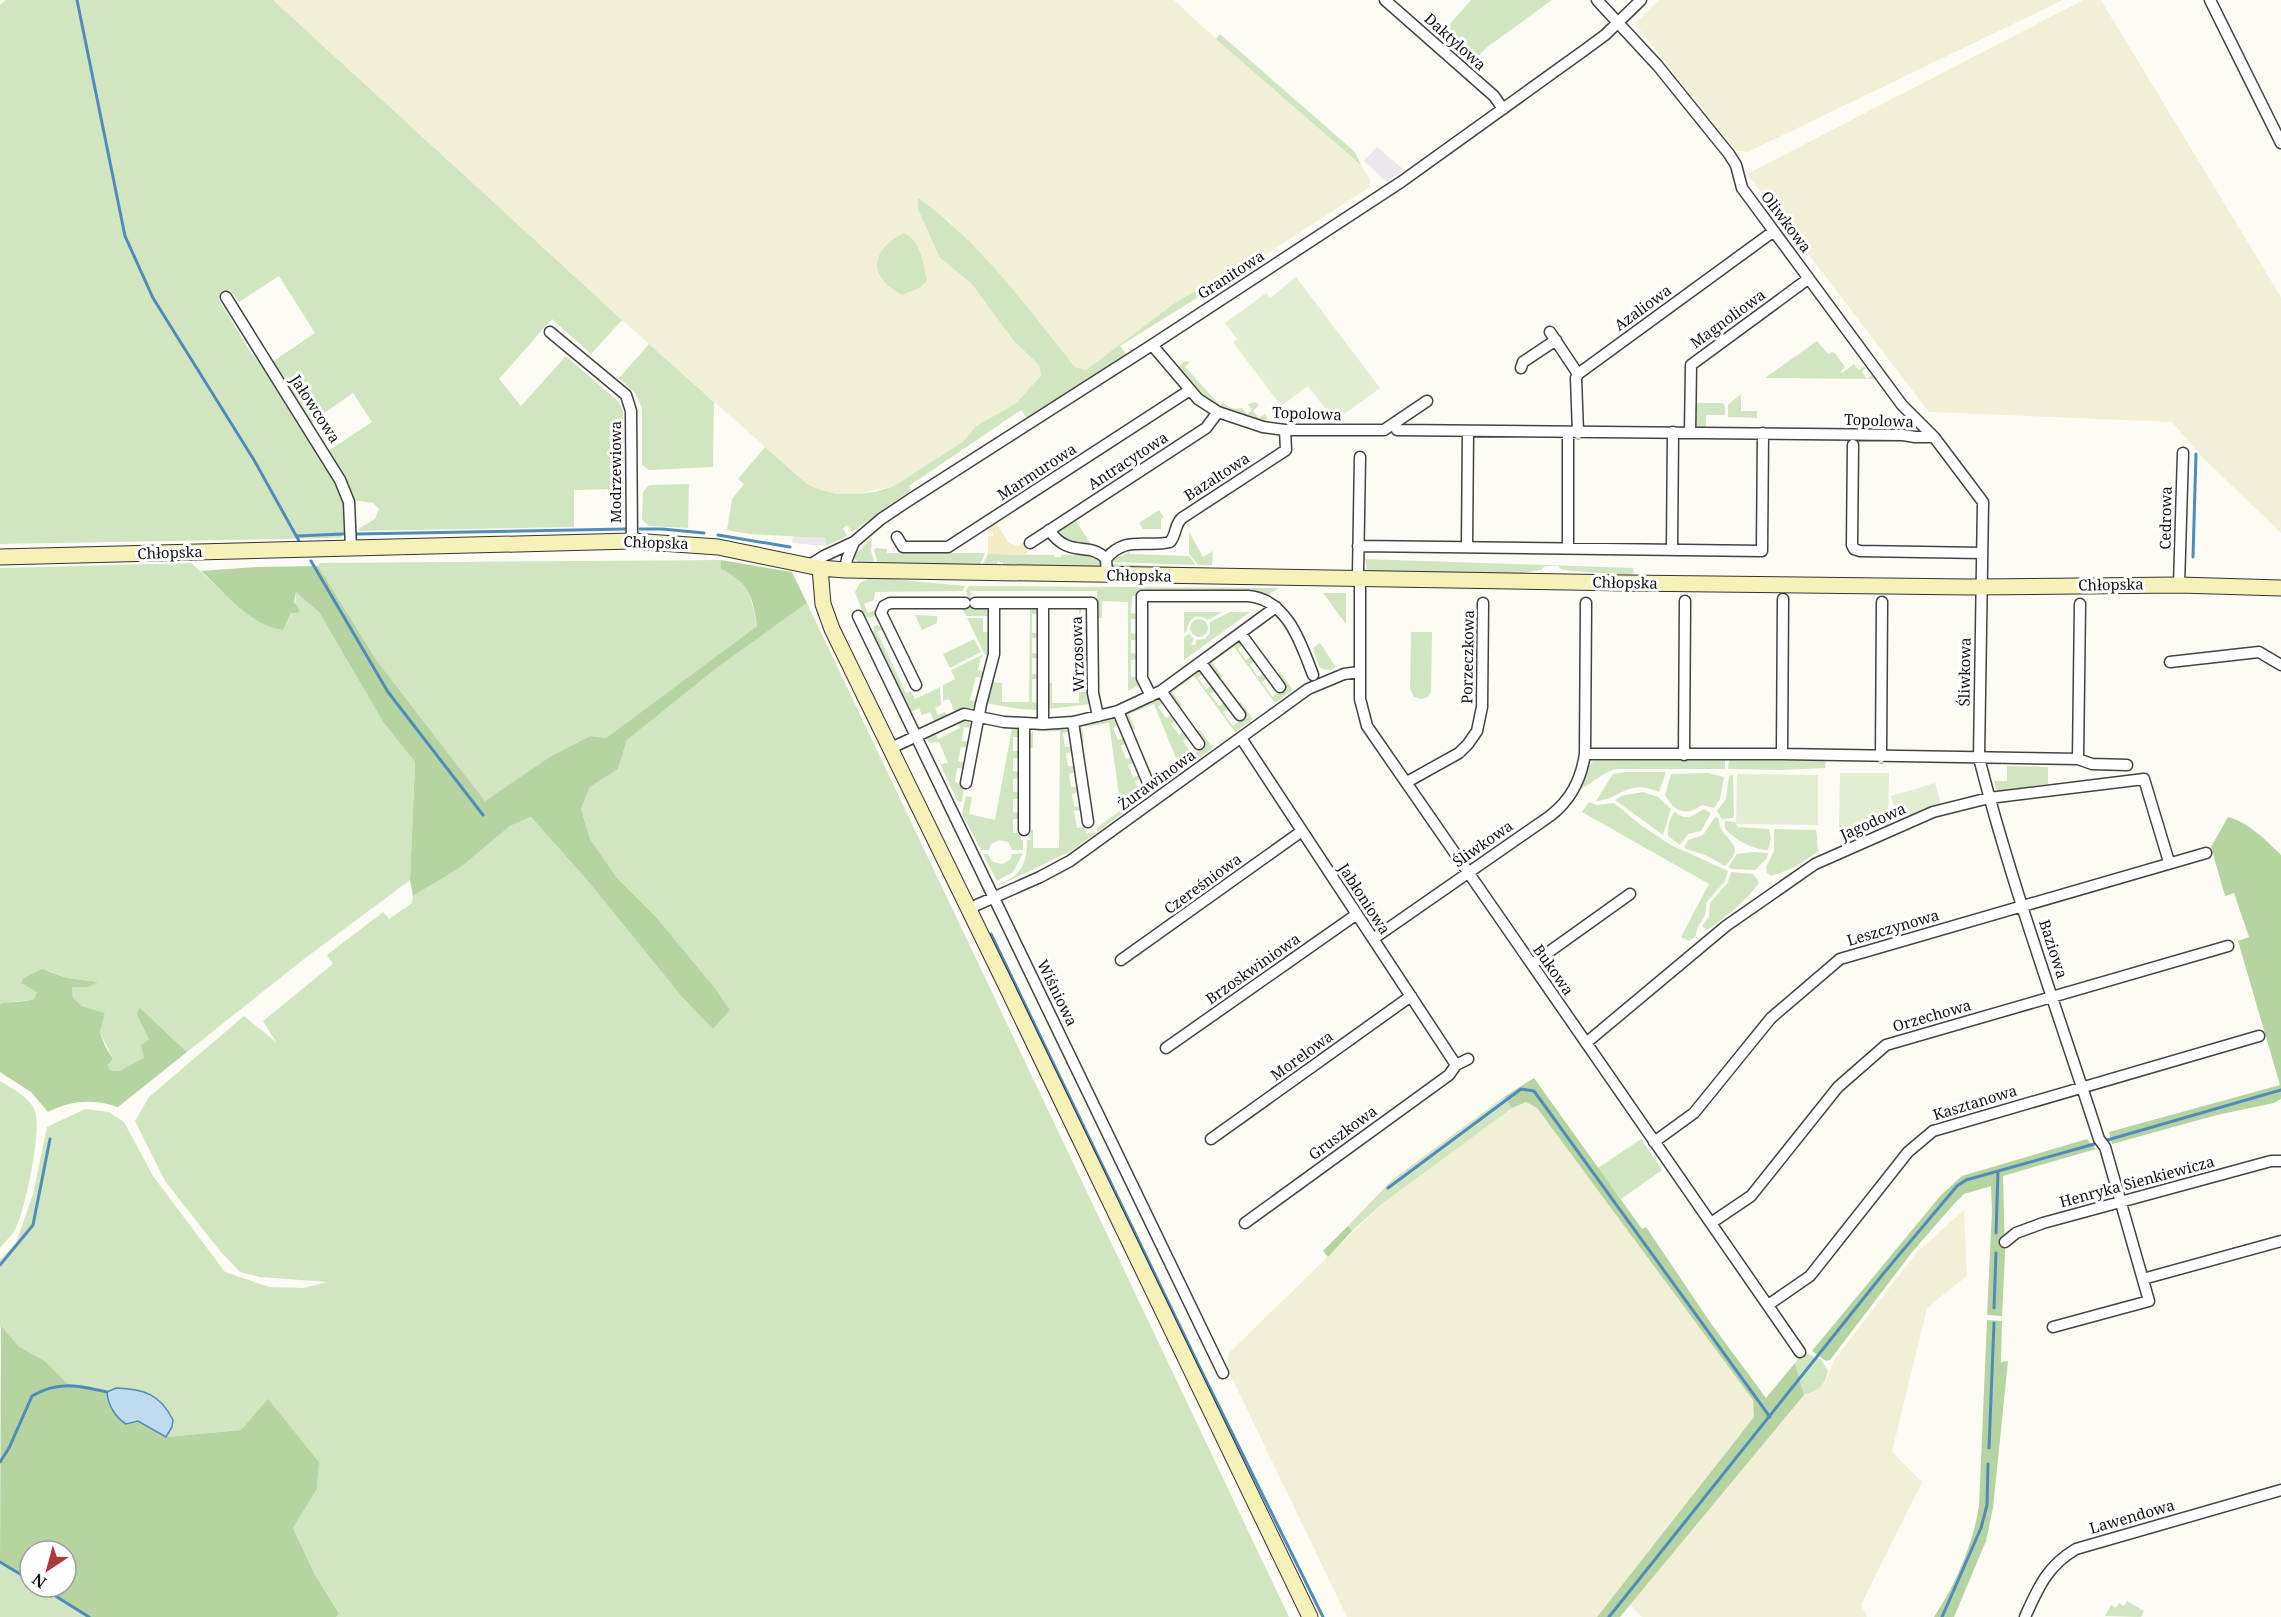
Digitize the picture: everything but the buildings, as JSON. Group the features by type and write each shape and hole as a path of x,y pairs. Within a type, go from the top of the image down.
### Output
{"street":[{"name":"Daktylowa","path":"1385,0 1494,96 1503,109"},
{"name":"Oliwkowa","path":"1597,0 1680,92 1729,154 1736,165 1742,188 1902,405 1934,438"},
{"name":"Granitowa","path":"815,567 830,552 854,542 904,504 1391,188 1586,50 1641,0"},
{"path":"2210,0 2281,143"},
{"name":"Azaliowa","path":"1578,374 1774,231"},
{"name":"Magnoliowa","path":"1690,433 1691,365 1808,279"},
{"name":"Jałowcowa","path":"226,297 340,480 350,502 351,548"},
{"name":"Modrzewiowa","path":"550,332 626,395 631,411 632,541"},
{"path":"1521,368 1524,362 1553,336 1578,374 1568,548"},
{"name":"Topolowa","path":"1152,345 1198,399 1218,412 1263,427 1285,430 1384,430 1427,401"},
{"name":"Marmurowa","path":"897,537 903,547 948,547 1190,390"},
{"name":"Antracytowa","path":"1030,543 1206,428 1218,412"},
{"name":"Bazaltowa","path":"1106,559 1129,543 1170,542 1180,520 1286,450 1285,430"},
{"name":"Topolowa","path":"1397,430 1903,435 1934,438 1983,502 1981,587"},
{"path":"1467,547 1468,431"},
{"path":"1672,549 1673,432"},
{"path":"1358,546 1762,551 1763,433"},
{"name":"Topolowa","path":"1853,445 1852,545 1854,549 1860,551 1982,553"},
{"name":"Cedrowa","path":"2179,585 2182,453"},
{"name":"Bukowa","path":"1360,457 1359,672 1360,699 1367,726 1800,1352"},
{"path":"1049,530 1064,545 1101,554 1106,559 1107,575"},
{"name":"Chłopska","path":"0,557 632,541 718,547 815,567 845,570 1981,587 2179,585 2281,588"},
{"path":"845,570 854,542"},
{"path":"815,567 827,615 1310,1617"},
{"name":"Śliwkowa","path":"1979,758 1981,587"},
{"path":"1199,744 1142,678 1142,596 1248,596 1264,599 1276,607 1298,635 1313,675"},
{"path":"1782,754 1784,599"},
{"path":"1684,755 1685,601"},
{"path":"1881,757 1882,602"},
{"name":"Wiśniowa","path":"970,603 890,603 882,609 883,617 861,622 1223,1373"},
{"name":"Wrzosowa","path":"970,603 1092,603 1093,693 1098,716"},
{"path":"966,783 978,717 994,654 994,603"},
{"path":"1043,603 1043,724"},
{"name":"Porzeczkowa","path":"1407,782 1454,756 1468,744 1477,731 1482,707 1484,603"},
{"name":"Śliwkowa","path":"1372,939 1561,807 1578,783 1585,754 1586,603"},
{"path":"2078,759 2080,604"},
{"path":"891,748 964,714 1024,724 1043,724 1073,722 1118,711 1156,693 1201,663 1276,607"},
{"path":"883,617 916,685"},
{"path":"1241,634 1280,687"},
{"path":"2170,662 2259,652 2281,664"},
{"path":"1201,663 1240,715"},
{"name":"Żurawinowa","path":"969,908 1070,861 1308,689 1344,674 1359,672"},
{"path":"1118,711 1149,785"},
{"path":"1073,722 1088,822"},
{"path":"1024,724 1024,830"},
{"name":"Jabłoniowa","path":"1241,738 1456,1065"},
{"path":"1585,754 1782,754 2078,759 2092,764 2127,765"},
{"name":"Baziowa","path":"1979,758 1989,798 2023,905 2122,1202 2149,1301 2053,1327"},
{"name":"Jagodowa","path":"1586,1043 1726,926 1815,864 1933,812 1989,798 2144,779 2169,862"},
{"name":"Czereśniowa","path":"1121,960 1302,831"},
{"name":"Leszczynowa","path":"1654,1142 1694,1113 1771,1018 1840,959 2206,853"},
{"path":"1532,964 1630,894"},
{"name":"Brzoskwiniowa","path":"1166,1048 1357,914"},
{"name":"Orzechowa","path":"1711,1223 1751,1196 1838,1087 1886,1045 2228,946"},
{"name":"Morelowa","path":"1211,1139 1411,996"},
{"name":"Kasztanowa","path":"1768,1305 1810,1276 1908,1152 1933,1131 2259,1036"},
{"path":"1456,1065 1468,1059"},
{"name":"Gruszkowa","path":"1245,1223 1449,1075 1456,1065"},
{"name":"Henryka Sienkiewicza","path":"2005,1242 2016,1233 2033,1227 2271,1161 2281,1161"},
{"path":"2142,1279 2281,1241"},
{"name":"Lawendowa","path":"2025,1617 2038,1586 2048,1571 2060,1559 2076,1549 2281,1490"}],"shaded area":[{"path":"1377,147 1404,170 1387,182 1364,161"},
{"path":"793,535 826,538 826,546 792,543"}],"green space":[{"path":"6,0 273,0 622,320 591,354 552,319 499,379 521,406 566,356 620,403 623,411 624,489 574,490 574,527 360,531 358,529 375,519 379,509 373,503 352,500 328,453 372,422 353,393 310,423 272,362 315,333 279,276 239,302 230,290 218,298 249,350 271,376 344,497 344,533 341,538 0,544 0,5"},
{"path":"273,0 1174,0 1361,165 1370,179 1370,187 1240,271 1226,272 1172,305 1086,370 1075,367 997,271 945,217 940,258 971,283 1013,340 1039,365 1041,376 1015,404 976,426 964,441 894,486 857,494 837,494 807,484 622,320"},
{"path":"1471,0 1552,0 1486,48 1470,65 1464,60 1466,56 1441,34"},
{"path":"1659,0 2063,0 1748,152 1736,151 1635,24"},
{"path":"2083,0 2101,0 2281,297 2281,533 2200,455 2172,422 1929,412 1747,174"},
{"path":"1220,34 1355,152 1361,165 1216,39"},
{"path":"918,198 941,215 983,255 1075,367 1086,370 1172,305 1226,272 1240,271 1120,346 1126,354 1027,418 1021,410 909,486 911,490 852,532 847,525 843,528 847,536 826,546 826,538 749,534 727,530 732,499 744,484 738,479 765,447 807,484 818,489 837,494 875,492 894,486 964,441 976,426 1015,404 1041,376 1039,365 1013,340 971,283 940,258 918,209"},
{"path":"904,233 915,242 918,248 927,281 919,288 902,295 883,280 878,272 877,264 884,247"},
{"path":"1296,277 1380,388 1335,421 1308,386 1281,406 1233,342 1237,339 1225,323 1266,293 1270,298"},
{"path":"1817,341 1828,354 1835,353 1845,367 1842,373 1854,364 1859,370 1864,366 1866,368 1862,372 1867,379 1765,378"},
{"path":"649,344 714,402 713,467 649,470 642,465 642,408 635,393 619,378"},
{"path":"1184,361 1190,362 1185,367 1220,405 1223,403 1232,408 1242,408 1247,414 1252,410 1248,404 1256,402 1259,405 1253,411 1259,418 1265,414 1268,419 1265,421 1219,405 1204,395 1179,367"},
{"path":"1741,394 1741,411 1757,411 1757,418 1728,417 1728,405"},
{"path":"1695,403 1722,403 1725,406 1725,415 1706,415 1706,428 1698,427 1694,422"},
{"path":"689,484 688,528 649,526 642,520 643,492 649,485"},
{"path":"1159,510 1164,517 1161,519 1161,529 1143,529 1139,523"},
{"path":"1076,521 1090,543 1089,545 1072,543 1061,533 1061,530"},
{"path":"1189,532 1203,557 1213,551 1212,565 1198,565 1189,554"},
{"path":"872,537 871,551 875,564 859,563 853,557"},
{"path":"876,548 887,549 887,553 985,553 980,565 878,564 874,550"},
{"path":"1130,551 1130,554 1189,556 1196,565 1110,562 1115,557 1123,556"},
{"path":"988,554 1054,555 1055,557 1084,555 1097,558 1101,564 1098,569 1003,566 1003,562 983,564"},
{"path":"1365,559 1633,568 1634,576 1563,570 1558,566 1545,566 1541,570 1518,574 1373,572 1367,569"},
{"path":"721,560 721,569 738,580 748,592 757,626 606,738 590,736 551,756 485,801 377,661 318,566 320,563"},
{"path":"721,560 792,572 807,603 718,667 627,740 618,769 590,787 581,809 590,839 617,878 657,918 715,988 730,1010 713,1029 682,997 587,880 531,817 510,826 461,867 413,896 410,880 415,762 383,722 319,612 296,592 294,602 300,611 291,613 283,630 271,627 239,607 201,571 318,566 377,661 485,801 551,756 590,736 606,738 757,626 754,607 748,592 738,580 721,569"},
{"path":"191,563 247,613 271,627 283,630 295,606 296,591 319,612 383,722 415,762 410,880 304,959 187,1052 139,1007 137,1015 149,1040 145,1058 119,1071 110,1070 108,1065 113,1059 100,1032 105,1013 82,1006 73,998 72,987 88,987 97,982 67,978 49,971 21,982 37,992 34,999 0,1004 0,568"},
{"path":"1110,564 1213,568 1215,570 1112,569"},
{"path":"872,577 965,586 963,591 875,592 874,600 864,604 868,613 875,610 875,615 870,618 864,616 855,592 860,583"},
{"path":"969,586 1279,588 1269,596 1255,591 1140,592 1139,596 1132,596 1131,613 1139,614 1139,619 1131,619 1131,633 1139,634 1139,640 1131,640 1131,653 1139,654 1139,659 1131,660 1131,677 1139,677 1141,684 1128,691 1128,602 1102,601 1102,618 1097,618 1097,591 970,591 973,608 985,608 991,616 966,616 962,608 969,607 966,591"},
{"path":"1323,593 1346,593 1346,624"},
{"path":"807,603 1289,1617 336,1617 339,1612 314,1573 293,1528 317,1489 319,1462 268,1400 241,1430 166,1437 173,1420 116,1388 107,1392 69,1385 45,1361 18,1346 0,1327 0,1260 16,1243 33,1194 47,1127 85,1109 109,1112 124,1122 153,1176 225,1272 269,1287 304,1288 327,1282 260,1277 240,1272 220,1251 165,1181 135,1121 149,1097 244,1016 276,1042 263,1021 333,964 327,955 383,912 389,919 412,903 413,896 461,867 510,826 531,817 587,880 682,997 713,1028 730,1010 715,988 657,918 617,878 590,839 581,809 590,787 618,769 627,740 718,667"},
{"path":"1030,608 1036,609 1040,614 1032,614 1032,633 1040,633 1039,638 1032,638 1032,653 1039,654 1039,658 1032,658 1032,674 1039,674 1039,679 1032,679 1032,702 1039,703 1039,710 985,703 990,682 1002,683 1002,702 1029,702"},
{"path":"1079,608 1081,609 1081,627 1088,628 1089,634 1081,634 1081,648 1089,648 1089,654 1081,655 1081,668 1089,668 1089,675 1081,675 1081,692 1089,692 1091,704 1047,709 1047,683 1052,683 1052,703 1079,703"},
{"path":"1184,612 1222,612 1208,620 1200,617 1194,618 1184,633"},
{"path":"1230,612 1250,612 1184,660 1184,637 1189,634 1194,639 1191,645 1196,645 1196,640 1205,639 1210,633 1210,622"},
{"path":"915,615 937,616 937,623 922,630"},
{"path":"967,618 983,618 983,632 990,632 989,656 985,655"},
{"path":"1199,619 1205,622 1208,628 1205,634 1199,637 1193,634 1190,628 1193,622"},
{"path":"877,625 884,629 877,632 906,693 911,691 915,699 940,687 941,705 935,708 938,715 945,712 947,715 934,721 930,712 922,715 919,708 911,712 873,633 874,626"},
{"path":"1411,632 1432,632 1431,692 1428,697 1421,699 1414,697 1410,689"},
{"path":"974,639 981,652 950,668 943,654"},
{"path":"1236,643 1244,644 1238,649 1246,660 1252,656 1256,661 1250,665 1258,677 1265,672 1268,677 1262,682 1273,697 1286,686 1276,675 1280,672 1293,690 1275,703 1234,647 1212,662 1222,676 1218,679 1210,668 1210,662"},
{"path":"1320,643 1336,667 1327,670 1319,667 1313,648"},
{"path":"982,655 978,670 985,672 983,678 976,677 970,700 977,702 976,705 971,709 955,712 949,699 943,701 943,685 955,679 951,670"},
{"path":"1196,672 1204,673 1198,678 1206,689 1213,685 1216,690 1210,694 1219,706 1225,702 1229,707 1223,712 1233,726 1247,715 1236,704 1240,701 1253,719 1235,732 1194,676 1172,692 1182,705 1178,708 1170,692"},
{"path":"1157,698 1164,702 1158,707 1166,718 1173,714 1177,719 1171,724 1179,735 1185,731 1189,736 1183,741 1193,755 1206,745 1196,732 1200,730 1213,748 1071,851 996,887 1013,877 1023,865 1027,840 1031,840 1028,830 1033,830 1033,848 1059,848 1060,731 1033,731 1063,728 1069,730 1070,732 1063,733 1065,747 1072,746 1073,752 1066,753 1068,766 1075,766 1076,772 1069,774 1071,787 1078,786 1079,792 1072,794 1074,807 1081,806 1082,810 1074,811 1077,828 1085,827 1086,834 1097,832 1097,828 1121,810 1109,723 1082,727 1112,718 1119,724 1113,728 1118,740 1125,738 1127,743 1121,746 1126,759 1133,756 1135,762 1128,765 1133,777 1140,775 1141,778 1135,781 1140,793 1157,786 1180,768 1154,704 1129,714 1135,729 1131,731 1126,719 1128,713"},
{"path":"969,720 972,728 964,727 962,741 970,742 968,748 961,747 958,761 966,763 965,769 957,768 955,782 964,787 960,802 940,764 948,763 939,742 929,743 926,738 935,732 938,739 960,728 957,721"},
{"path":"1082,727 1084,743 1080,743 1080,728"},
{"path":"1012,728 1019,729 1021,737 1013,737 1013,751 1021,751 1021,758 1013,758 1013,771 1021,772 1021,778 1013,779 1013,792 1021,792 1021,799 1013,799 1013,812 1021,813 1021,819 1013,819 1013,833 1021,833 1023,850 1012,850 1008,842 999,840 991,844 989,850 981,850 962,814 966,796 972,797 969,814 995,820"},
{"path":"1033,731 1033,748 1028,748 1030,734"},
{"path":"1725,760 1725,769 1616,769 1580,789 1588,767 1593,761"},
{"path":"1729,760 1826,760 1825,768 1728,769"},
{"path":"2007,766 2048,767 2048,784 1997,791 1994,781 2007,781"},
{"path":"1666,772 1659,792 1648,788 1632,788 1613,797 1596,801 1613,774"},
{"path":"1708,773 1724,777 1720,799 1714,808 1702,805 1691,811 1681,811 1665,795 1671,774"},
{"path":"1840,773 1889,773 1888,827 1839,828"},
{"path":"1737,774 1818,775 1818,825 1736,824"},
{"path":"1733,775 1734,815 1733,818 1722,819 1717,811 1726,799 1729,776"},
{"path":"1935,783 1941,804 1899,822 1891,796"},
{"path":"1643,792 1658,797 1671,809 1663,835 1615,800 1621,796"},
{"path":"1589,802 1597,805 1614,803 1642,826 1671,845 1728,871 1725,881 1706,903 1705,915 1696,936 1689,941 1681,937 1709,884 1582,812"},
{"path":"1704,809 1711,813 1701,831 1688,834 1680,845 1668,836 1668,827 1675,812 1686,817 1693,816"},
{"path":"1715,817 1718,818 1721,829 1735,848 1725,866 1705,855 1684,848 1688,840 1703,835"},
{"path":"2228,817 2250,828 2281,855 2281,1099 2274,1103 2217,1115 2112,1144 2109,1132 2280,1085 2238,941 2249,937 2234,893 2225,896 2211,847"},
{"path":"1725,821 1735,822 1738,827 1769,829 1771,839 1768,850 1739,840 1725,828"},
{"path":"1774,829 1816,830 1819,851 1793,868 1771,876 1767,873 1766,867 1774,851"},
{"path":"1023,853 1013,872 997,881 983,854 988,854 993,862 1002,864 1010,860 1012,854"},
{"path":"1768,853 1767,858 1755,870 1728,867 1737,854"},
{"path":"1731,872 1753,874 1759,882 1750,895 1736,908 1707,930 1702,926 1709,917 1710,903 1728,882"},
{"path":"42,969 67,978 98,982 88,987 72,987 73,998 82,1006 105,1013 100,1032 113,1059 108,1065 110,1070 119,1071 144,1058 141,1045 149,1040 137,1015 139,1007 187,1052 118,1107 83,1102 65,1105 48,1112 31,1092 0,1072 0,1004 34,999 37,992 21,983 24,978"},
{"path":"1534,1078 1642,1229 1646,1227 1710,1322 1766,1398 1795,1363 1804,1395 1620,1617 1597,1617 1754,1417 1753,1400 1537,1108 1526,1102 1512,1108 1504,1097"},
{"path":"0,1081 33,1106 37,1121 31,1171 19,1220 15,1230 0,1248"},
{"path":"1504,1097 1512,1108 1383,1203 1352,1231 1348,1226 1392,1180"},
{"path":"1526,1102 1537,1108 1753,1400 1754,1417 1597,1617 1347,1617 1227,1368 1229,1353 1383,1203 1483,1127 1518,1104"},
{"path":"1641,1139 1662,1170 1621,1199 1598,1168"},
{"path":"2087,1139 2096,1149 2003,1176 2005,1255 2002,1316 1987,1315 1991,1186 1964,1194 1954,1204 1913,1251 1830,1360 1826,1361 1812,1351 1941,1195 1962,1176"},
{"path":"1964,1210 1967,1276 1927,1308 1892,1452 1922,1482 1861,1605 1867,1617 1642,1617 1630,1605 1804,1395 1812,1393 1825,1383 1834,1360 1917,1252"},
{"path":"1348,1226 1352,1231 1328,1257 1323,1251"},
{"path":"1987,1320 2002,1321 2001,1362 2008,1361 1993,1508 1986,1541 1954,1617 1934,1617 1962,1563 1973,1535 1979,1506"},
{"path":"1,1326 18,1346 45,1361 69,1385 87,1386 107,1392 113,1410 126,1424 138,1421 166,1437 241,1430 268,1399 319,1462 317,1489 293,1528 314,1573 339,1613 336,1617 86,1617 58,1599 78,1599 78,1539 18,1539 18,1573 0,1562"},
{"path":"1804,1352 1821,1360 1828,1370 1821,1387 1804,1395 1795,1363"},
{"path":"0,1562 18,1573 18,1599 58,1599 86,1617 0,1617"},
{"path":"2127,1601 2144,1611 2141,1617 2105,1616 2111,1605 2116,1608 2119,1603 2124,1606"}],"sand":[{"path":"996,523 1009,543 1018,546 1024,542 1027,554 988,554 988,536 993,536 993,533 988,532 988,528"}],"water":[{"path":"116,1388 143,1392 163,1404 173,1420 166,1437 138,1421 126,1424 119,1418 111,1406 107,1392"}],"waterway":[{"path":"77,0 125,236 153,298 254,460 299,541"},
{"path":"2193,557 2196,454"},
{"path":"357,534 626,529"},
{"path":"640,529 704,533"},
{"path":"297,536 343,534"},
{"path":"718,535 790,547"},
{"path":"311,561 388,692 483,815"},
{"path":"991,934 1198,1364 1323,1617"},
{"path":"1388,1188 1521,1089 1534,1091 1770,1417"},
{"path":"2104,1141 2281,1090"},
{"path":"0,1265 33,1225 50,1139"},
{"path":"1609,1617 1883,1274 1957,1186 1966,1180 2098,1143"},
{"path":"1996,1233 1998,1171"},
{"path":"1994,1308 1996,1253"},
{"path":"1989,1448 1994,1323"},
{"path":"0,1462 9,1448 32,1396 60,1386 79,1386 107,1392"},
{"path":"1942,1617 1981,1528 1987,1505 1988,1464"},
{"path":"0,1562 18,1573"},
{"path":"60,1599 89,1617"}]}
